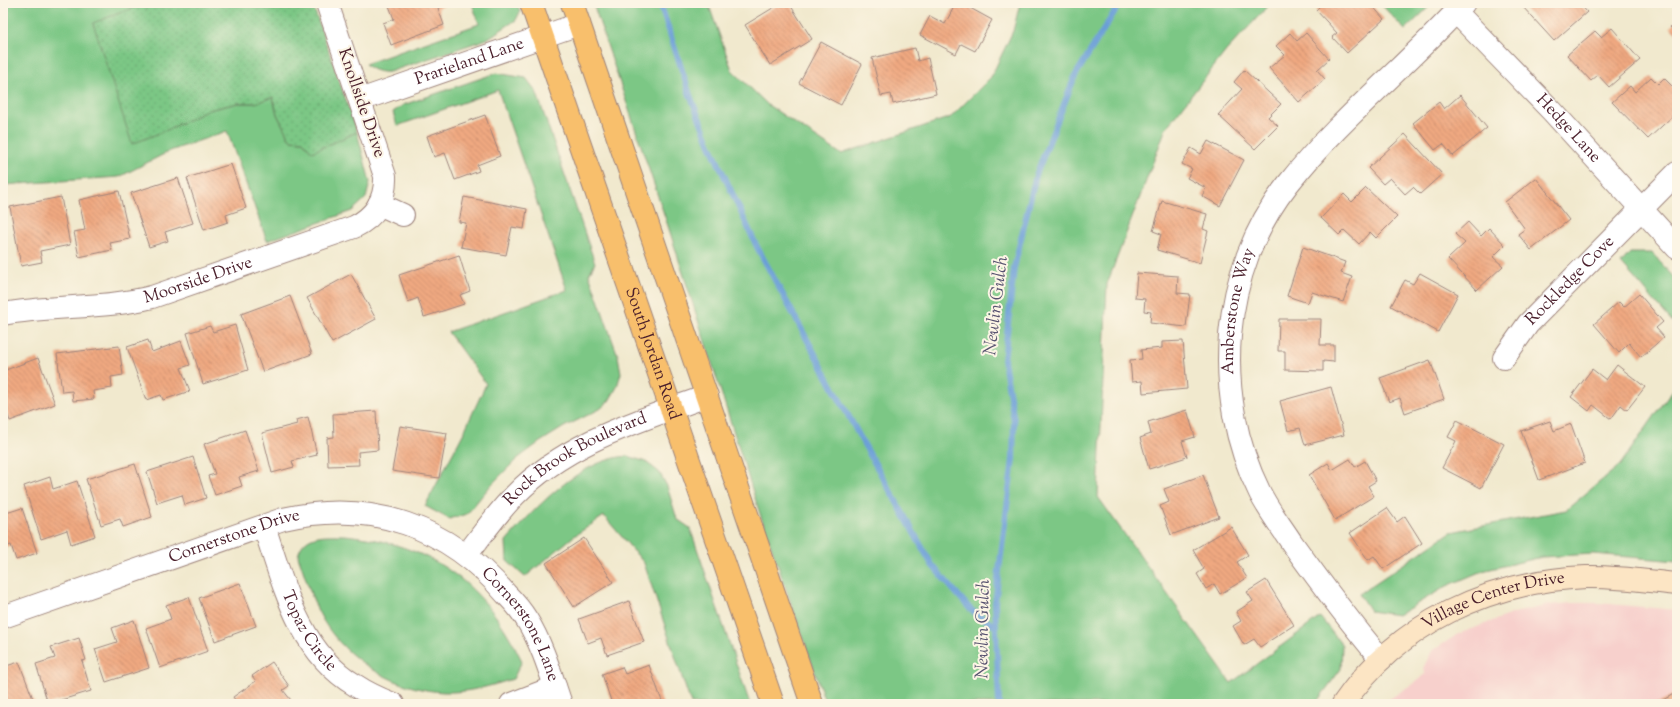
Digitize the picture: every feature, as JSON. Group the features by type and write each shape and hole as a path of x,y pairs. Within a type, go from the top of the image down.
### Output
{"main road":[{"name":"South Jordan Road","path":"531,3 773,704"},
{"path":"572,3 812,704"}],"street":[{"name":"Knollside Drive","path":"327,3 385,176 385,192 379,204"},
{"name":"Hedge Lane","path":"1460,7 1677,248"},
{"name":"Amberstone Way","path":"1381,659 1306,563 1260,494 1244,452 1234,412 1229,358 1232,321 1239,282 1258,233 1278,198 1319,149 1460,7"},
{"name":"Prarieland Lane","path":"360,100 579,24"},
{"name":"Rockledge Cove","path":"1504,358 1528,324 1677,174"},
{"path":"379,204 403,214"},
{"name":"Moorside Drive","path":"3,314 61,306 127,302 152,297 354,227 365,222 373,215 379,204"},
{"name":"Rock Brook Boulevard","path":"467,554 514,496 527,484 583,444 670,409 707,396"},
{"name":"Cornerstone Drive","path":"3,617 264,526 300,516 347,513 398,520 435,535 467,554"},
{"name":"Topaz Circle","path":"264,526 290,602 315,648 335,670 353,685 393,704"},
{"name":"Cornerstone Lane","path":"467,554 494,578 526,618 539,641 558,696"},
{"name":"Village Center Drive","path":"1343,704 1363,678 1381,659 1422,626 1455,608 1492,592 1548,580 1588,577 1677,584"},
{"path":"511,704 558,696"}],"shaded area":[{"path":"1598,603 1677,610 1677,704 1382,704 1420,679 1425,674 1424,666 1432,651 1458,634 1514,613 1549,605"}],"green space":[{"path":"3,3 146,3 141,6 172,128 208,110 238,103 255,103 273,97 277,114 290,140 303,141 312,151 357,132 370,182 366,198 352,211 267,241 227,131 170,151 119,177 3,185"},
{"path":"146,3 312,3 357,132 312,152 303,141 290,140 277,114 273,97 255,103 238,103 208,110 172,128 132,144 93,23"},
{"path":"472,3 517,3 520,12 516,20 487,39 389,72 376,71 365,64 479,24"},
{"path":"593,3 708,3 732,70 768,105 841,154 951,117 991,77 1013,31 1020,3 1271,3 1226,51 1166,128 1107,284 1098,497 1231,683 1320,617 1342,645 1341,669 1315,704 826,704 761,517 668,226"},
{"path":"1380,3 1433,3 1405,30"},
{"path":"496,73 526,78 536,91 595,263 589,274 618,356 621,373 617,387 609,401 600,409 564,427 540,442 517,459 491,485 467,514 449,519 425,506 463,434 486,384 448,332 567,290 498,90 397,126 393,112 403,105"},
{"path":"1630,253 1652,253 1677,281 1677,327 1621,263"},
{"path":"1677,384 1677,561 1593,554 1542,557 1482,571 1447,586 1398,615 1370,611 1359,594 1451,532 1566,510 1620,465"},
{"path":"628,456 646,462 659,472 667,486 677,519 690,528 750,704 691,704 644,563 604,516 574,536 525,577 507,561 506,541 545,500 576,475 610,459"},
{"path":"345,535 376,540 404,548 429,558 452,572 472,589 491,610 507,634 522,661 513,679 470,690 444,692 427,690 394,681 364,664 351,653 328,628 318,611 298,556 305,543 316,536"}],"building":[{"path":"388,3 443,3 444,6 438,8 444,25 391,45 383,23 394,19"},
{"path":"781,3 789,3 812,39 770,65 745,25"},
{"path":"956,3 961,3 992,20 975,51 961,44 956,54 920,35 930,16 945,24"},
{"path":"1323,3 1370,3 1384,19 1347,53 1332,37 1337,33 1316,10"},
{"path":"1526,3 1579,3 1587,12 1554,41 1522,6"},
{"path":"1677,21 1677,34 1670,27"},
{"path":"1612,28 1640,60 1609,87 1598,75 1591,81 1567,55 1595,31 1601,37"},
{"path":"1290,33 1297,41 1306,33 1329,59 1317,70 1325,79 1299,102 1269,68 1285,55 1276,46"},
{"path":"821,42 862,64 841,105 799,83"},
{"path":"915,48 918,61 928,58 936,94 893,104 891,94 881,96 872,58"},
{"path":"1244,70 1281,104 1268,117 1278,126 1255,149 1218,115 1242,89 1234,82"},
{"path":"1651,77 1658,84 1664,78 1677,91 1677,112 1648,139 1612,102 1630,86 1635,92"},
{"path":"1460,95 1487,128 1453,156 1443,144 1435,150 1413,123 1439,102 1444,109"},
{"path":"485,115 500,156 477,165 479,171 455,180 445,153 434,157 427,136"},
{"path":"1405,134 1442,174 1420,194 1413,187 1405,194 1390,178 1383,184 1368,168"},
{"path":"1208,141 1244,160 1220,206 1202,196 1206,188 1187,178 1192,169 1182,164 1191,148 1201,154"},
{"path":"231,164 246,208 226,215 228,222 204,230 187,178"},
{"path":"178,178 193,223 165,232 168,241 149,247 131,193"},
{"path":"1536,178 1569,220 1531,250 1518,234 1525,229 1505,202"},
{"path":"1366,188 1397,217 1376,238 1370,232 1359,244 1344,230 1339,235 1321,218 1344,194 1352,202"},
{"path":"119,191 130,239 110,243 112,250 79,257 74,232 85,230 79,200"},
{"path":"61,197 70,245 40,251 42,262 21,266 10,207"},
{"path":"464,197 527,209 524,229 512,227 506,255 461,247 466,223 459,222"},
{"path":"1162,201 1207,214 1203,229 1208,231 1200,263 1157,250 1161,234 1153,231"},
{"path":"1468,222 1481,236 1489,228 1505,245 1493,257 1503,266 1477,290 1448,259 1465,243 1455,234"},
{"path":"1303,247 1345,262 1341,273 1352,277 1343,302 1312,292 1308,303 1287,296"},
{"path":"459,255 470,291 460,295 464,304 424,317 418,298 408,302 399,275"},
{"path":"1137,273 1178,276 1177,293 1190,294 1186,327 1150,323 1151,312 1144,311 1145,299 1135,298"},
{"path":"1420,273 1458,294 1438,332 1391,306 1405,280 1413,284"},
{"path":"351,274 376,319 332,343 307,298"},
{"path":"1639,294 1663,322 1656,328 1664,337 1641,357 1629,343 1619,353 1594,324 1619,302 1624,307"},
{"path":"290,296 312,354 263,372 241,314"},
{"path":"1279,319 1321,319 1320,345 1334,345 1334,362 1323,361 1323,371 1285,370 1285,351 1278,351"},
{"path":"235,325 248,370 203,384 187,333 210,326 213,332"},
{"path":"148,340 152,352 181,341 190,365 181,368 190,391 163,400 161,395 146,400 127,347"},
{"path":"1183,341 1187,389 1143,393 1142,381 1132,382 1130,360 1142,359 1141,350 1162,348 1162,342"},
{"path":"119,346 123,375 111,377 112,388 93,391 94,399 73,401 72,391 62,392 57,354"},
{"path":"38,358 55,404 10,421 3,401 3,371"},
{"path":"1430,360 1444,399 1405,413 1400,398 1389,402 1380,378"},
{"path":"1617,365 1645,387 1627,410 1621,405 1611,419 1593,405 1589,411 1571,397 1592,369 1606,380"},
{"path":"1331,387 1344,435 1305,445 1300,428 1288,431 1280,401"},
{"path":"1187,410 1195,437 1182,441 1187,457 1149,469 1140,438 1151,434 1148,422"},
{"path":"376,411 378,450 358,452 359,465 328,466 327,438 334,437 333,414"},
{"path":"308,417 317,455 292,461 294,467 272,473 262,433 297,424 296,420"},
{"path":"1457,420 1504,444 1481,488 1442,468 1456,441 1448,437"},
{"path":"1550,421 1554,431 1571,424 1585,463 1539,480 1521,431"},
{"path":"400,426 447,433 439,478 392,471"},
{"path":"245,430 259,471 239,477 242,486 215,495 208,476 215,474 204,444"},
{"path":"193,457 206,498 185,505 182,495 157,503 147,472"},
{"path":"1350,459 1355,467 1365,461 1376,481 1368,486 1374,496 1335,520 1309,475 1328,463 1332,470"},
{"path":"135,464 152,517 123,527 120,519 101,525 86,479"},
{"path":"1203,475 1219,517 1171,535 1160,506 1169,502 1164,489"},
{"path":"50,477 53,489 77,481 95,536 71,544 67,530 41,539 24,486"},
{"path":"22,508 37,553 16,560 11,545 3,548 3,514"},
{"path":"1387,508 1397,522 1405,516 1422,543 1383,569 1374,556 1368,560 1350,533"},
{"path":"1231,527 1248,555 1237,562 1247,578 1220,594 1214,584 1206,589 1197,574 1204,569 1193,550"},
{"path":"584,538 613,582 574,607 546,563"},
{"path":"1266,580 1294,625 1260,647 1254,639 1244,645 1233,626 1241,621 1236,612 1253,601 1247,592"},
{"path":"240,583 256,626 215,641 199,598"},
{"path":"189,597 208,651 160,668 146,628 171,619 166,605"},
{"path":"629,601 644,642 607,655 601,638 588,643 579,619"},
{"path":"134,620 149,668 106,682 95,649 117,642 112,628"},
{"path":"79,638 86,660 82,661 91,691 48,704 36,664 55,658 51,647"},
{"path":"19,662 35,704 3,704 3,667"},
{"path":"272,662 289,686 283,690 294,704 238,704 233,697 256,681 252,676"},
{"path":"649,665 663,704 626,704 624,700 612,704 602,674 622,667 625,674"},
{"path":"1677,692 1677,704 1656,704"}],"waterway":[{"path":"660,3 690,95 710,145 757,247 861,439 932,565 971,610 996,627"},
{"name":"Newlin Gulch","path":"999,704 995,603 1013,459 1014,421 1004,361 1014,268 1036,175 1075,76 1120,3"}]}
